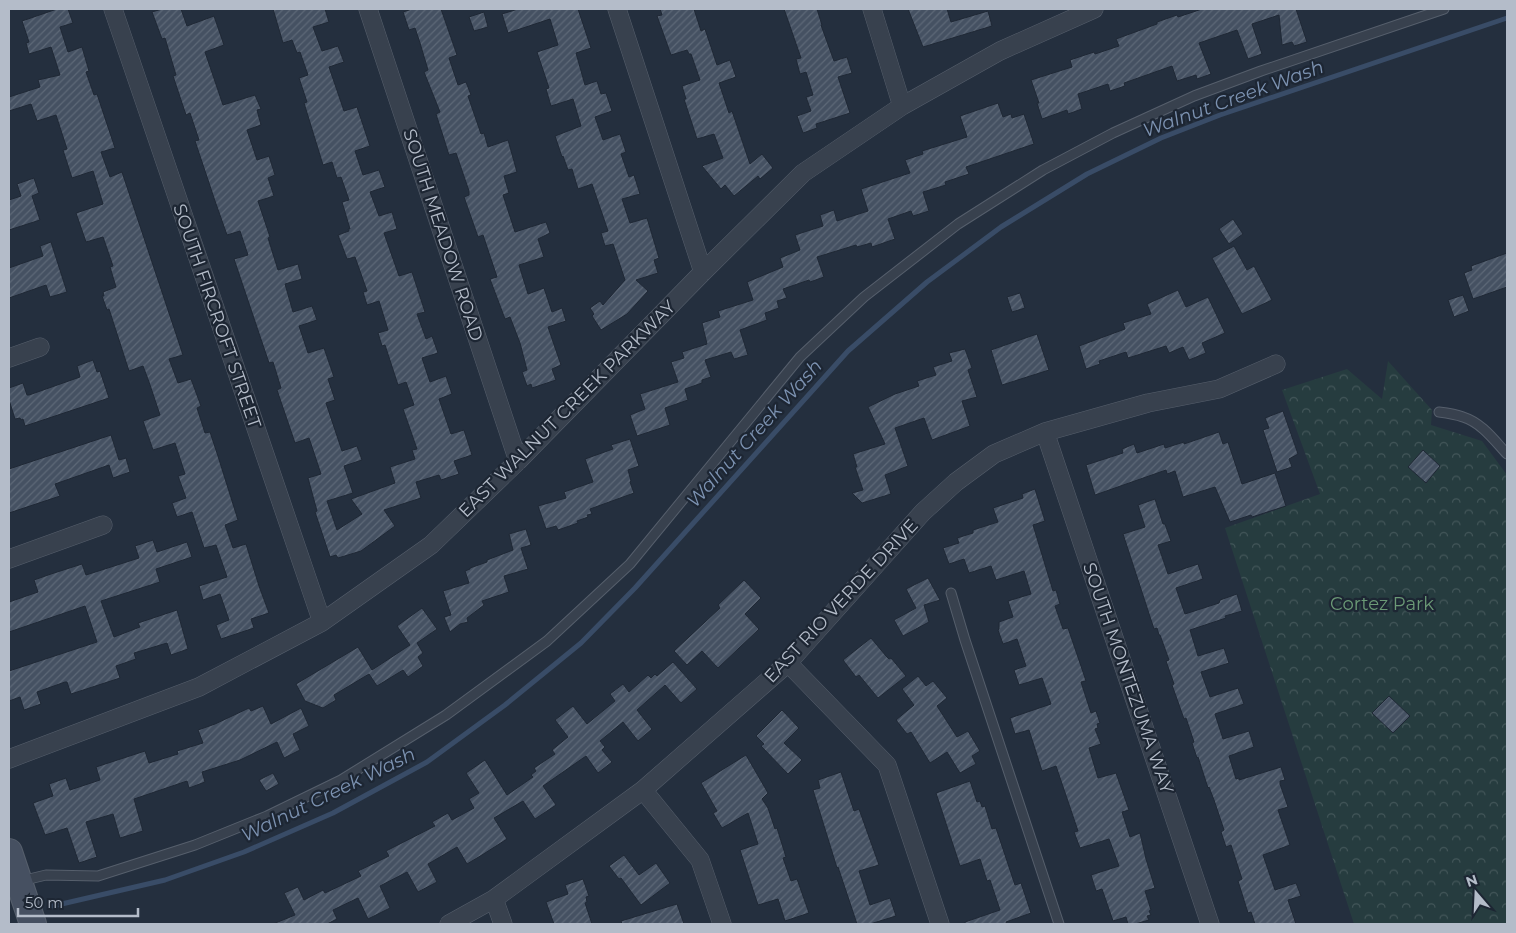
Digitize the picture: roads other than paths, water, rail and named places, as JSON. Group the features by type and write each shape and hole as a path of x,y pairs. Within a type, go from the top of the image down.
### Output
{"street":[{"name":"SOUTH FIRCROFT STREET","path":"113,9 322,622"},
{"name":"SOUTH MEADOW ROAD","path":"368,9 518,461"},
{"path":"617,9 703,272"},
{"path":"872,9 902,106"},
{"name":"EAST WALNUT CREEK PARKWAY","path":"9,759 199,687 322,622 431,545 518,461 703,272 804,173 902,106 1000,51 1094,9"},
{"path":"9,358 40,347"},
{"name":"EAST RIO VERDE DRIVE","path":"449,924 494,899 643,790 788,663 923,512 956,482 994,454 1045,432 1148,403 1220,389 1276,364"},
{"name":"SOUTH MONTEZUMA WAY","path":"1045,432 1210,924"},
{"path":"9,559 103,525"},
{"path":"788,663 887,765 940,924"},
{"path":"643,790 700,860 722,924"},
{"path":"9,852 33,924"},
{"path":"494,899 503,924"}],"lane":[{"path":"18,881 46,874 98,876 195,845 249,824 341,780 446,715 547,641 630,564 800,357 864,297 958,224 1043,170 1113,133 1194,96 1261,71 1444,9"},
{"path":"1439,412 1473,421 1507,454"},
{"path":"951,592 968,650 1059,924"}],"waterway":[{"name":"Walnut Creek Wash","path":"53,906 165,880 244,852 333,813 427,762 505,705 581,643 635,588 848,351 927,282 1001,227 1087,174 1161,138 1220,115 1507,18"}],"park label":[{"name":"Cortez Park","path":"1382,604"}]}
